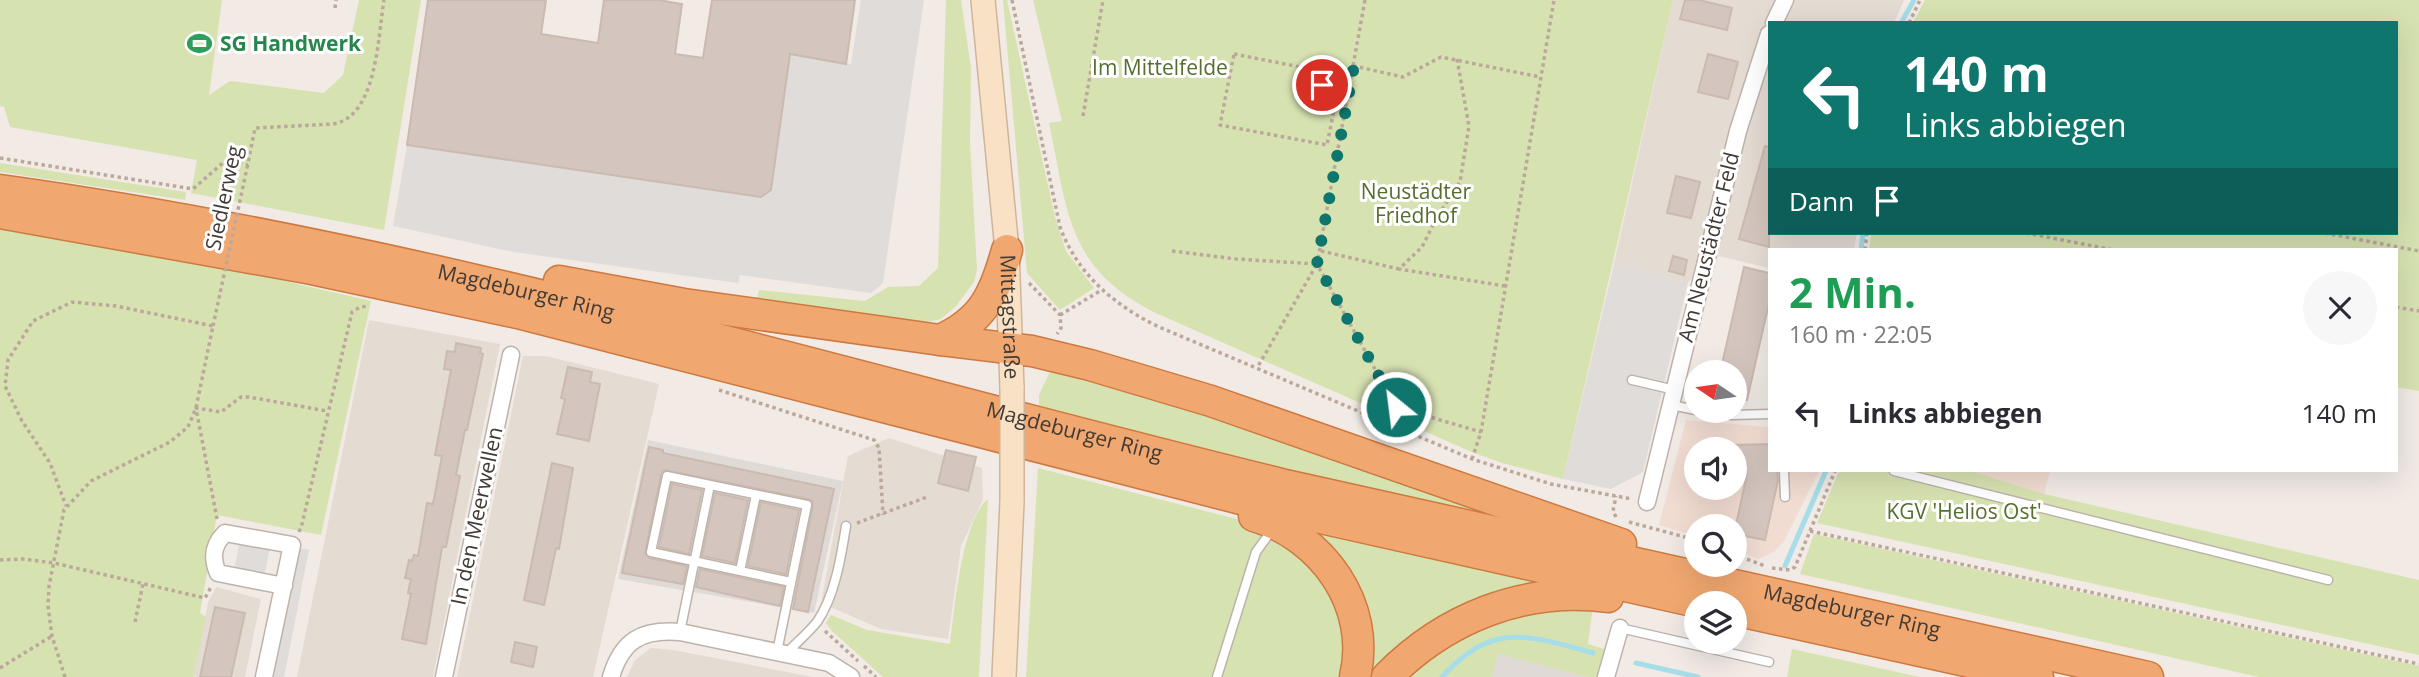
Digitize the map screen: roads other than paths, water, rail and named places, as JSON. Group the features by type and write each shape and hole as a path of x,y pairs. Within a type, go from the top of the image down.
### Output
{"highway":[{"name":"Magdeburger Ring","path":"0,190 318,246 524,290 1280,484 1684,591"},
{"name":"Magdeburger Ring","path":"0,213 285,264 519,313 1276,508 1684,599"},
{"path":"318,246 347,240 503,272 606,288 684,304 940,341 1037,352 1143,379 1600,537 1684,561"},
{"path":"940,341 956,333 978,314 993,293 1007,250"},
{"path":"1122,470 1146,488 1257,517 1276,525 1318,554 1333,571 1356,620 1358,638 1355,677"},
{"path":"1387,677 1415,651 1448,628 1469,617 1520,601 1561,595 1595,595 1684,613"},
{"name":"Magdeburger Ring","path":"1747,607 2148,677"},
{"name":"Magdeburger Ring","path":"1747,608 2038,677"}],"street":[{"name":"Mittagstraße","path":"983,0 1007,250 1011,348 1012,502 1004,677"},
{"path":"1775,21 1785,0"},
{"name":"Am Neustädter Feld","path":"1647,502 1738,131 1768,37"},
{"name":"In den Meerwellen","path":"444,677 511,355"},
{"path":"264,677 284,586 292,545 225,533 219,539 213,562 218,573 284,586"},
{"path":"1606,677 1620,628"},
{"path":"611,677 622,650 640,635 659,631 680,632 830,663 850,676"}],"lane":[{"path":"1632,380 1684,404"},
{"path":"1747,415 1768,414"},
{"path":"1784,472 1785,496"},
{"path":"1898,472 2328,580"},
{"path":"781,653 791,582 807,505 667,476 651,552 791,582"},
{"path":"680,632 710,485"},
{"path":"740,571 756,495"},
{"path":"1217,677 1256,552 1276,525"},
{"path":"781,653 816,622 826,605 841,557 846,526"},
{"path":"1620,628 1769,662"}],"waterway":[{"path":"1902,21 1914,0"},
{"path":"1861,248 1863,235"},
{"path":"1785,566 1826,472"},
{"path":"1442,677 1460,659 1478,647 1512,637 1549,641 1593,653"},
{"path":"1636,663 1698,677"}],"place":[{"name":"SG Handwerk","path":"200,44"}],"park label":[{"name":"Im Mittelfelde","path":"1160,68"},
{"name":"Neustädter Friedhof","path":"1416,204"},
{"name":"KGV 'Helios Ost'","path":"1964,512"}]}
